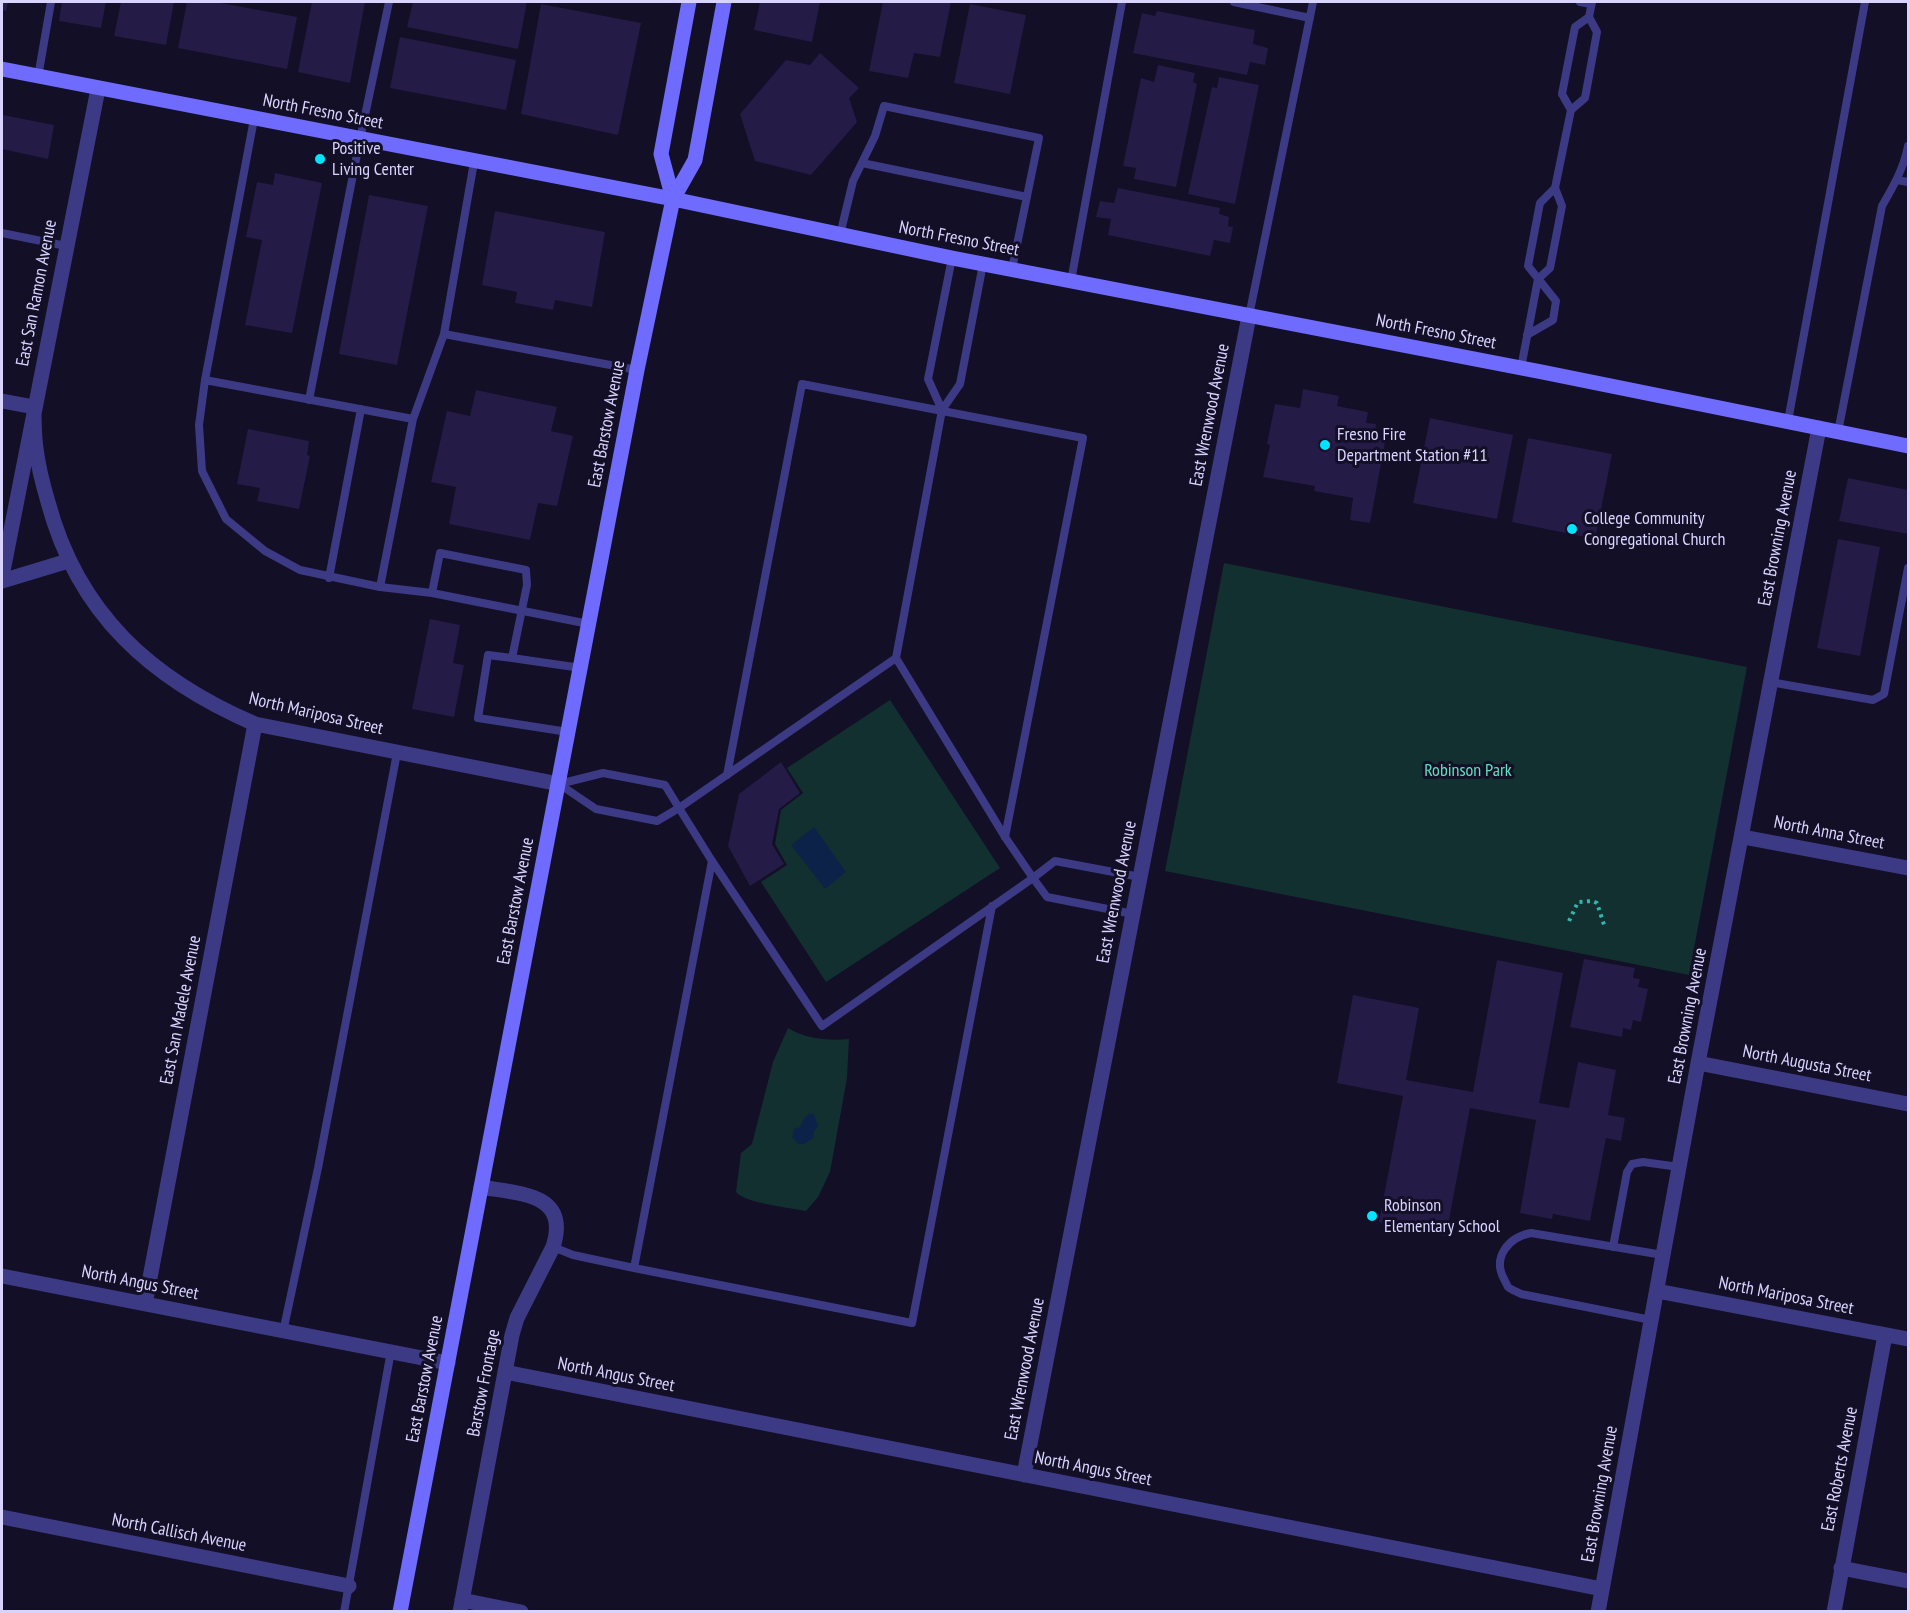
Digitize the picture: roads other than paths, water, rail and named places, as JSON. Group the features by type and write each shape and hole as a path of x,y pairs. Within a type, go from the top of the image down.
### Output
{"main road":[{"name":"East Barstow Avenue","path":"673,199 661,154 689,2"},
{"name":"East Barstow Avenue","path":"400,1611 637,370 673,199 695,160 724,2"},
{"name":"North Fresno Street","path":"2,69 673,199 952,258 1521,368 1908,446"}],"street":[{"name":"East San Ramon Avenue","path":"2,576 98,89"},
{"name":"East Wrenwood Avenue","path":"1024,1475 1249,316"},
{"path":"2,401 34,407"},
{"name":"North Mariposa Street","path":"34,407 36,449 44,487 54,524 68,561 81,585 121,636 143,657 191,692 255,724 558,783"},
{"name":"East Browning Avenue","path":"1598,1611 1698,1063 1743,837 1819,428"},
{"path":"2,581 68,561"},
{"name":"East San Madele Avenue","path":"145,1304 255,724"},
{"name":"North Anna Street","path":"1743,837 1908,868"},
{"name":"North Augusta Street","path":"1698,1063 1908,1104"},
{"name":"Barstow Frontage","path":"461,1606 512,1335 553,1247 558,1221 542,1202 527,1195 481,1187"},
{"name":"North Angus Street","path":"2,1276 448,1363"},
{"name":"North Mariposa Street","path":"1656,1291 1908,1339"},
{"name":"East Roberts Avenue","path":"1834,1611 1885,1335"},
{"name":"North Angus Street","path":"505,1372 1602,1589"},
{"name":"North Callisch Avenue","path":"2,1517 349,1586"},
{"path":"1841,1568 1908,1581"},
{"path":"461,1606 521,1611"}],"lane":[{"path":"38,76 51,2"},
{"path":"309,400 389,2"},
{"path":"1071,280 1122,2"},
{"path":"1234,2 1310,18"},
{"path":"1249,316 1313,2"},
{"path":"1570,110 1585,98 1597,32 1589,17 1592,3 1580,2"},
{"path":"1788,421 1865,2"},
{"path":"1521,368 1538,279 1550,268 1562,206 1556,188 1570,110 1562,94 1575,27 1589,17"},
{"path":"840,235 853,181 875,136 884,106 1039,138 1012,269"},
{"path":"254,119 205,380 200,425 202,471 226,519 265,551 300,570 329,578 432,593 589,624"},
{"path":"1838,432 1882,206 1897,180 1907,156 1908,146"},
{"path":"380,587 413,419 444,334 474,162"},
{"path":"862,163 1027,197"},
{"path":"1897,180 1908,182"},
{"path":"1527,335 1553,320 1556,301 1528,266 1540,203 1556,188"},
{"path":"2,233 66,246"},
{"path":"942,410 928,379 952,258"},
{"path":"983,264 960,384 942,410 896,658 1005,837 1047,897 1133,914"},
{"path":"444,334 637,370"},
{"path":"205,380 413,419"},
{"path":"727,775 802,384 1083,438 1005,837"},
{"path":"329,578 361,409"},
{"path":"432,593 440,554 526,570 527,585 512,658"},
{"path":"1770,682 1872,700 1884,694 1908,568"},
{"path":"568,732 478,718 488,655 581,668"},
{"path":"558,783 596,809 657,821 896,658"},
{"path":"283,1332 318,1168 397,753"},
{"path":"558,783 603,773 665,785 712,861 822,1026 1055,861 1140,877"},
{"path":"634,1268 712,861"},
{"path":"553,1247 573,1255 634,1268 912,1323 992,906"},
{"path":"1613,1247 1627,1172 1632,1164 1643,1162 1679,1167"},
{"path":"1650,1320 1521,1294 1508,1287 1501,1274 1499,1260 1507,1245 1519,1236 1531,1233 1663,1255"},
{"path":"344,1611 391,1351"}],"water":[{"path":"814,827 846,872 825,889 791,845"},
{"path":"810,1113 814,1114 818,1126 813,1138 804,1144 798,1144 792,1137 794,1129 800,1127 804,1118"}],"place":[{"name":"Positive Living Center","path":"320,159"},
{"name":"Fresno Fire Department Station #11","path":"1325,445"},
{"name":"College Community Congregational Church","path":"1572,529"},
{"name":"Robinson Elementary School","path":"1372,1216"}],"park label":[{"name":"Robinson Park","path":"1468,771"}]}
